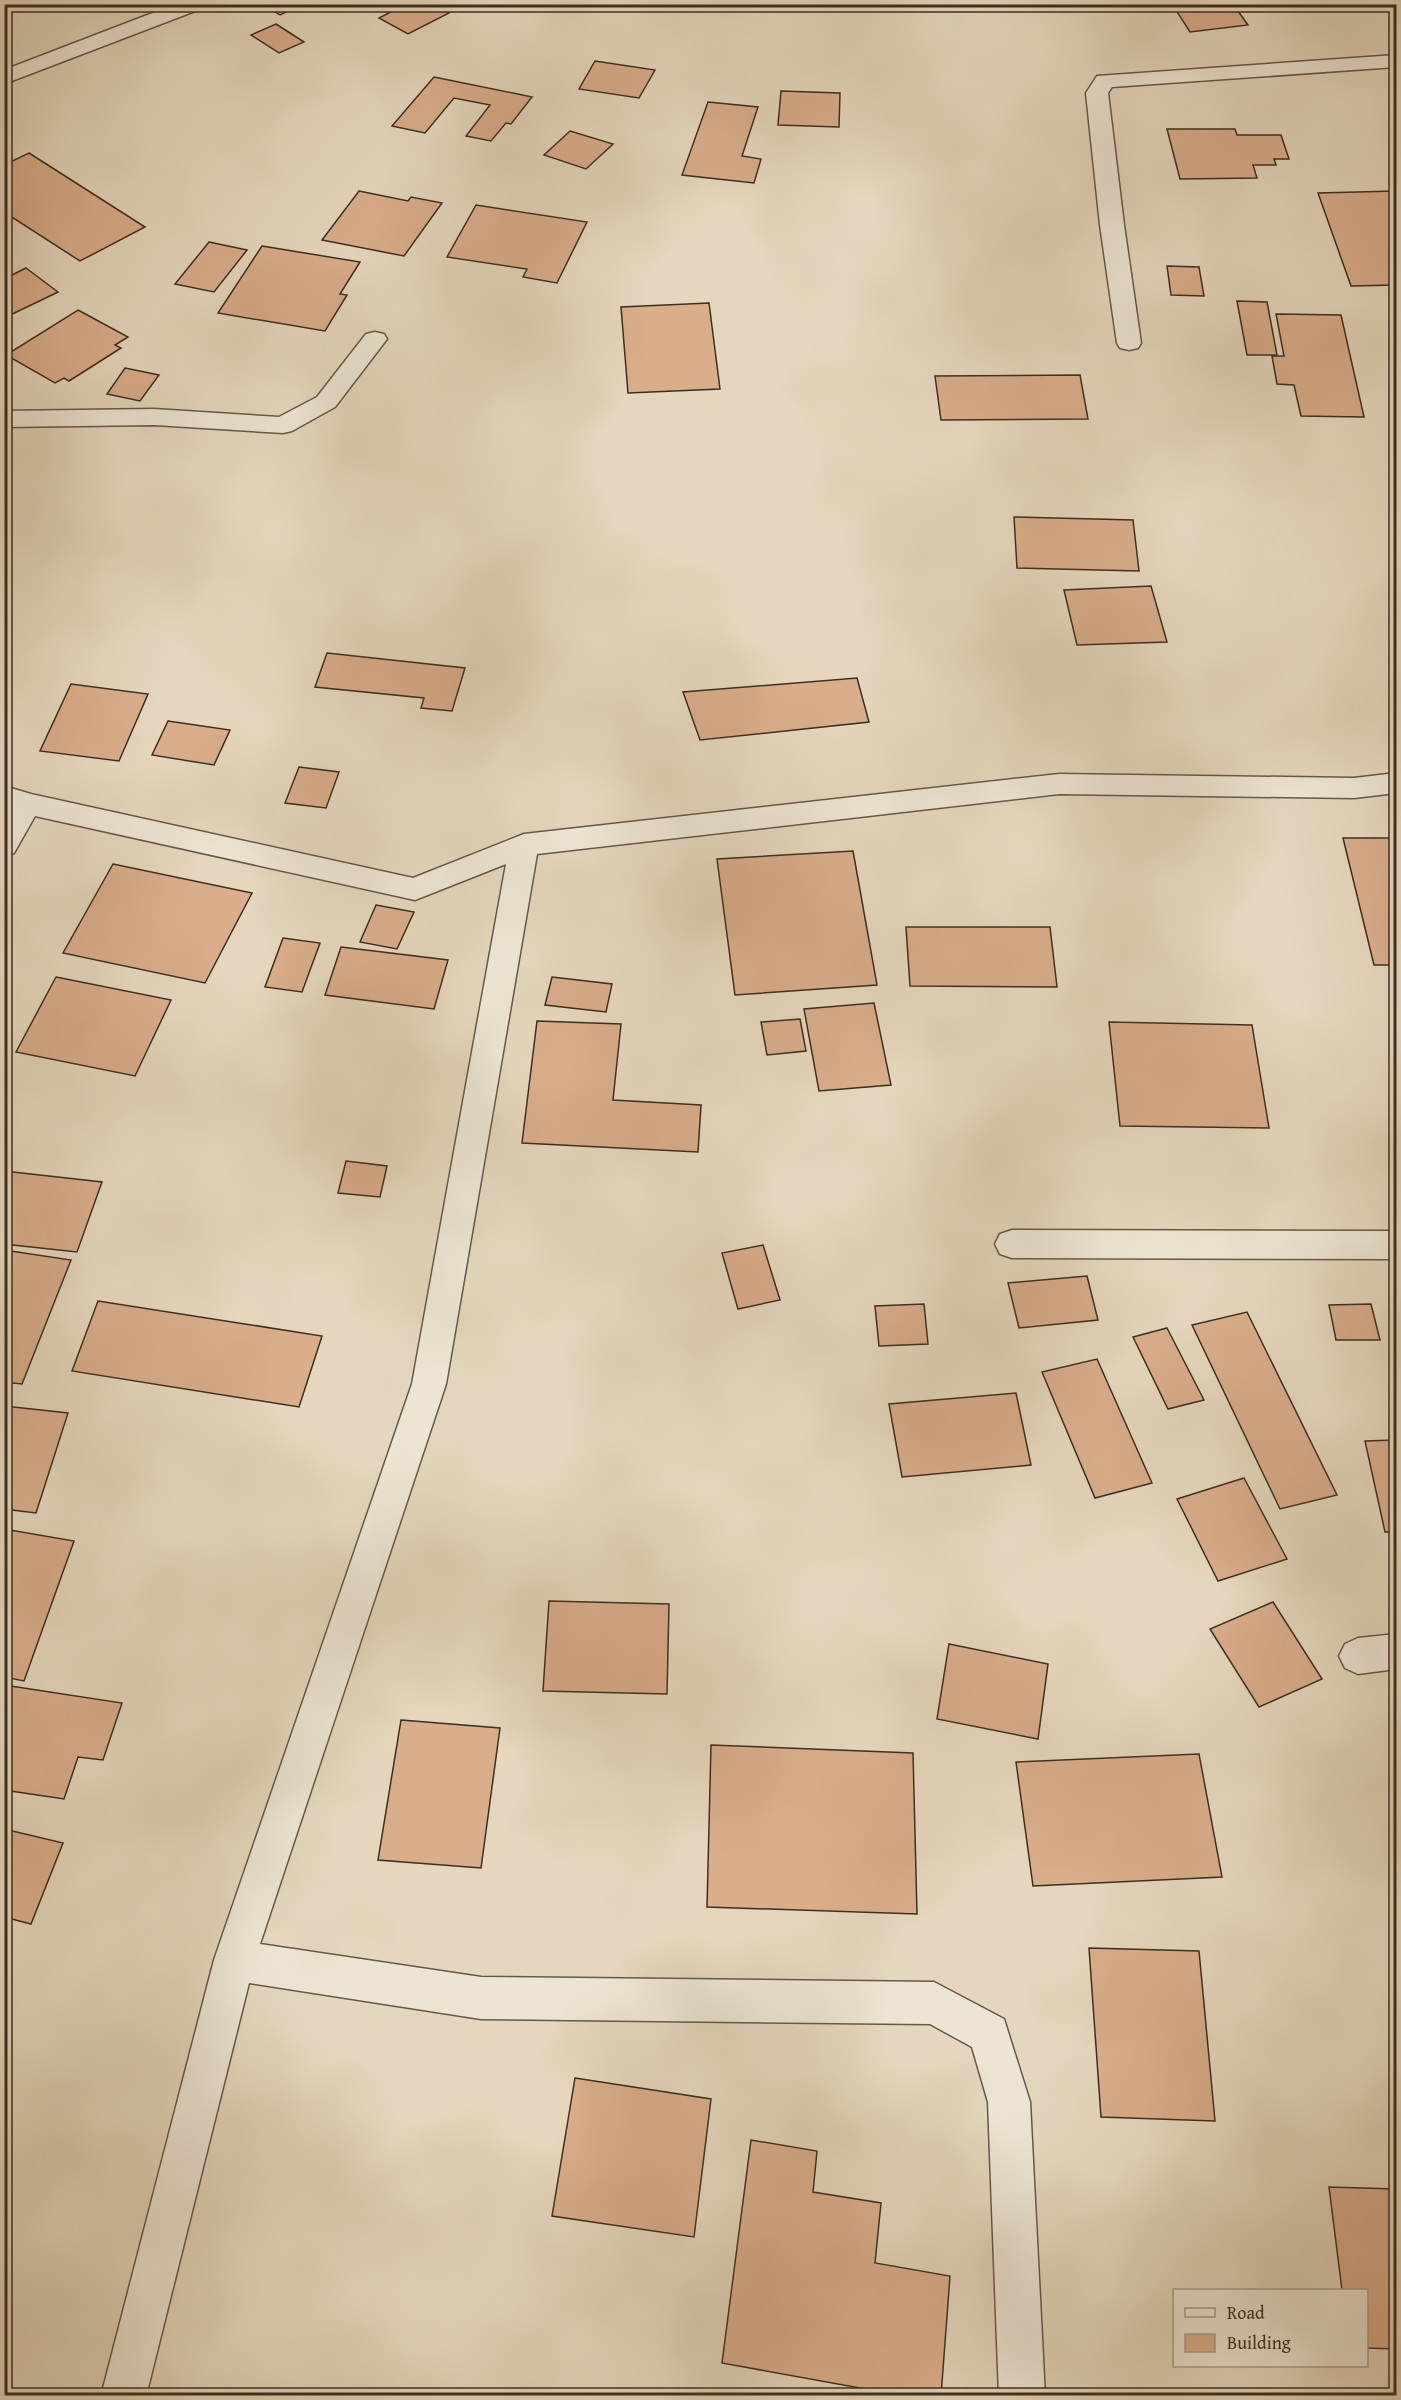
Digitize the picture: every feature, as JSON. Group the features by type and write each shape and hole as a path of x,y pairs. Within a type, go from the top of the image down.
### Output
{"street":[{"path":"4,78 196,4"},
{"path":"1129,343 1112,225 1097,93 1105,81 1396,61"},
{"path":"4,419 154,417 283,425 326,402 375,339"},
{"path":"4,845 16,800 415,889 524,844 1059,784 1354,788 1396,783"},
{"path":"123,2396 234,1960 429,1384 524,844"},
{"path":"1012,1244 1396,1245"},
{"path":"1358,1656 1396,1652"},
{"path":"234,1960 482,1998 934,2003 990,2034 1009,2102 1022,2396"}],"building":[{"path":"262,4 303,4 280,15"},
{"path":"406,4 433,4 449,13 408,34 379,18"},
{"path":"447,4 475,4 462,12"},
{"path":"1172,4 1233,4 1248,25 1190,32"},
{"path":"276,24 304,42 279,53 251,35"},
{"path":"595,61 655,70 639,98 579,89"},
{"path":"434,77 532,97 511,124 506,123 491,141 466,136 490,105 454,98 425,133 392,126"},
{"path":"781,91 840,93 839,127 778,125"},
{"path":"708,102 758,107 742,156 761,159 754,183 682,175"},
{"path":"1167,129 1235,129 1237,135 1281,135 1289,159 1274,159 1276,165 1253,165 1257,178 1180,179"},
{"path":"570,131 613,144 586,169 544,155"},
{"path":"29,153 145,227 80,261 4,212 4,165"},
{"path":"359,191 408,201 411,197 442,203 404,256 322,240"},
{"path":"1396,191 1396,285 1351,286 1318,193"},
{"path":"476,205 587,222 557,283 523,277 527,269 447,257"},
{"path":"209,242 247,250 214,292 175,284"},
{"path":"262,246 360,262 340,294 347,295 325,331 218,313"},
{"path":"1167,266 1199,267 1204,296 1171,295"},
{"path":"26,268 58,292 4,318 4,279"},
{"path":"1237,301 1267,302 1277,355 1247,355"},
{"path":"709,303 720,389 628,393 621,307"},
{"path":"78,310 128,337 115,345 121,348 69,381 64,378 55,383 6,355"},
{"path":"1276,314 1341,315 1364,417 1301,416 1294,385 1277,384 1272,356 1284,356"},
{"path":"125,368 159,375 140,401 107,394"},
{"path":"1080,375 1088,419 941,420 935,376"},
{"path":"1014,517 1133,520 1139,571 1017,568"},
{"path":"1151,586 1167,642 1077,645 1064,590"},
{"path":"327,653 465,668 452,711 421,708 424,698 315,687"},
{"path":"857,678 869,722 700,740 683,692"},
{"path":"71,684 148,694 119,761 40,751"},
{"path":"168,721 230,730 214,765 152,755"},
{"path":"299,767 339,772 326,808 285,803"},
{"path":"1343,838 1396,838 1396,965 1374,965"},
{"path":"853,851 877,985 735,995 717,859"},
{"path":"113,864 252,893 205,983 63,953"},
{"path":"376,905 414,912 397,949 360,942"},
{"path":"906,927 1050,927 1057,987 910,986"},
{"path":"283,938 320,943 302,992 265,987"},
{"path":"341,947 448,960 434,1009 325,995"},
{"path":"56,977 171,1000 135,1076 16,1052"},
{"path":"552,977 612,984 606,1012 545,1005"},
{"path":"874,1003 891,1085 819,1091 804,1009"},
{"path":"800,1019 806,1051 767,1055 761,1022"},
{"path":"537,1021 621,1024 613,1100 701,1105 698,1152 522,1143"},
{"path":"1109,1022 1252,1025 1269,1128 1120,1126"},
{"path":"346,1161 387,1166 380,1197 338,1193"},
{"path":"4,1171 102,1182 77,1252 4,1244"},
{"path":"763,1245 780,1300 738,1309 722,1253"},
{"path":"4,1250 71,1260 22,1384 4,1382"},
{"path":"1087,1276 1098,1320 1019,1328 1008,1283"},
{"path":"98,1301 322,1336 299,1407 72,1371"},
{"path":"924,1304 928,1344 879,1346 875,1306"},
{"path":"1371,1304 1380,1340 1336,1340 1329,1305"},
{"path":"1247,1312 1337,1495 1280,1509 1192,1325"},
{"path":"1167,1328 1204,1400 1168,1409 1133,1337"},
{"path":"1097,1359 1152,1483 1095,1498 1042,1372"},
{"path":"1016,1393 1031,1465 902,1477 889,1404"},
{"path":"4,1406 68,1413 36,1513 4,1509"},
{"path":"1396,1440 1396,1532 1385,1532 1365,1441"},
{"path":"1244,1478 1287,1559 1218,1581 1177,1499"},
{"path":"4,1529 74,1541 24,1681 4,1677"},
{"path":"549,1601 669,1604 667,1694 543,1691"},
{"path":"1273,1602 1322,1679 1259,1707 1210,1629"},
{"path":"949,1644 1048,1664 1038,1739 937,1719"},
{"path":"4,1685 122,1703 103,1760 78,1757 64,1799 4,1790"},
{"path":"401,1720 500,1728 481,1868 378,1860"},
{"path":"711,1745 913,1753 917,1914 707,1907"},
{"path":"1199,1754 1222,1877 1033,1886 1016,1762"},
{"path":"4,1829 63,1843 31,1924 4,1917"},
{"path":"1089,1948 1199,1951 1215,2121 1101,2117"},
{"path":"575,2078 711,2099 694,2237 552,2216"},
{"path":"751,2140 817,2151 813,2192 881,2203 875,2263 950,2276 941,2396 904,2396 722,2363"},
{"path":"1329,2187 1396,2189 1396,2349 1368,2348 1368,2289 1342,2289"},
{"path":"1272,2392 1273,2396 1179,2396"}]}
